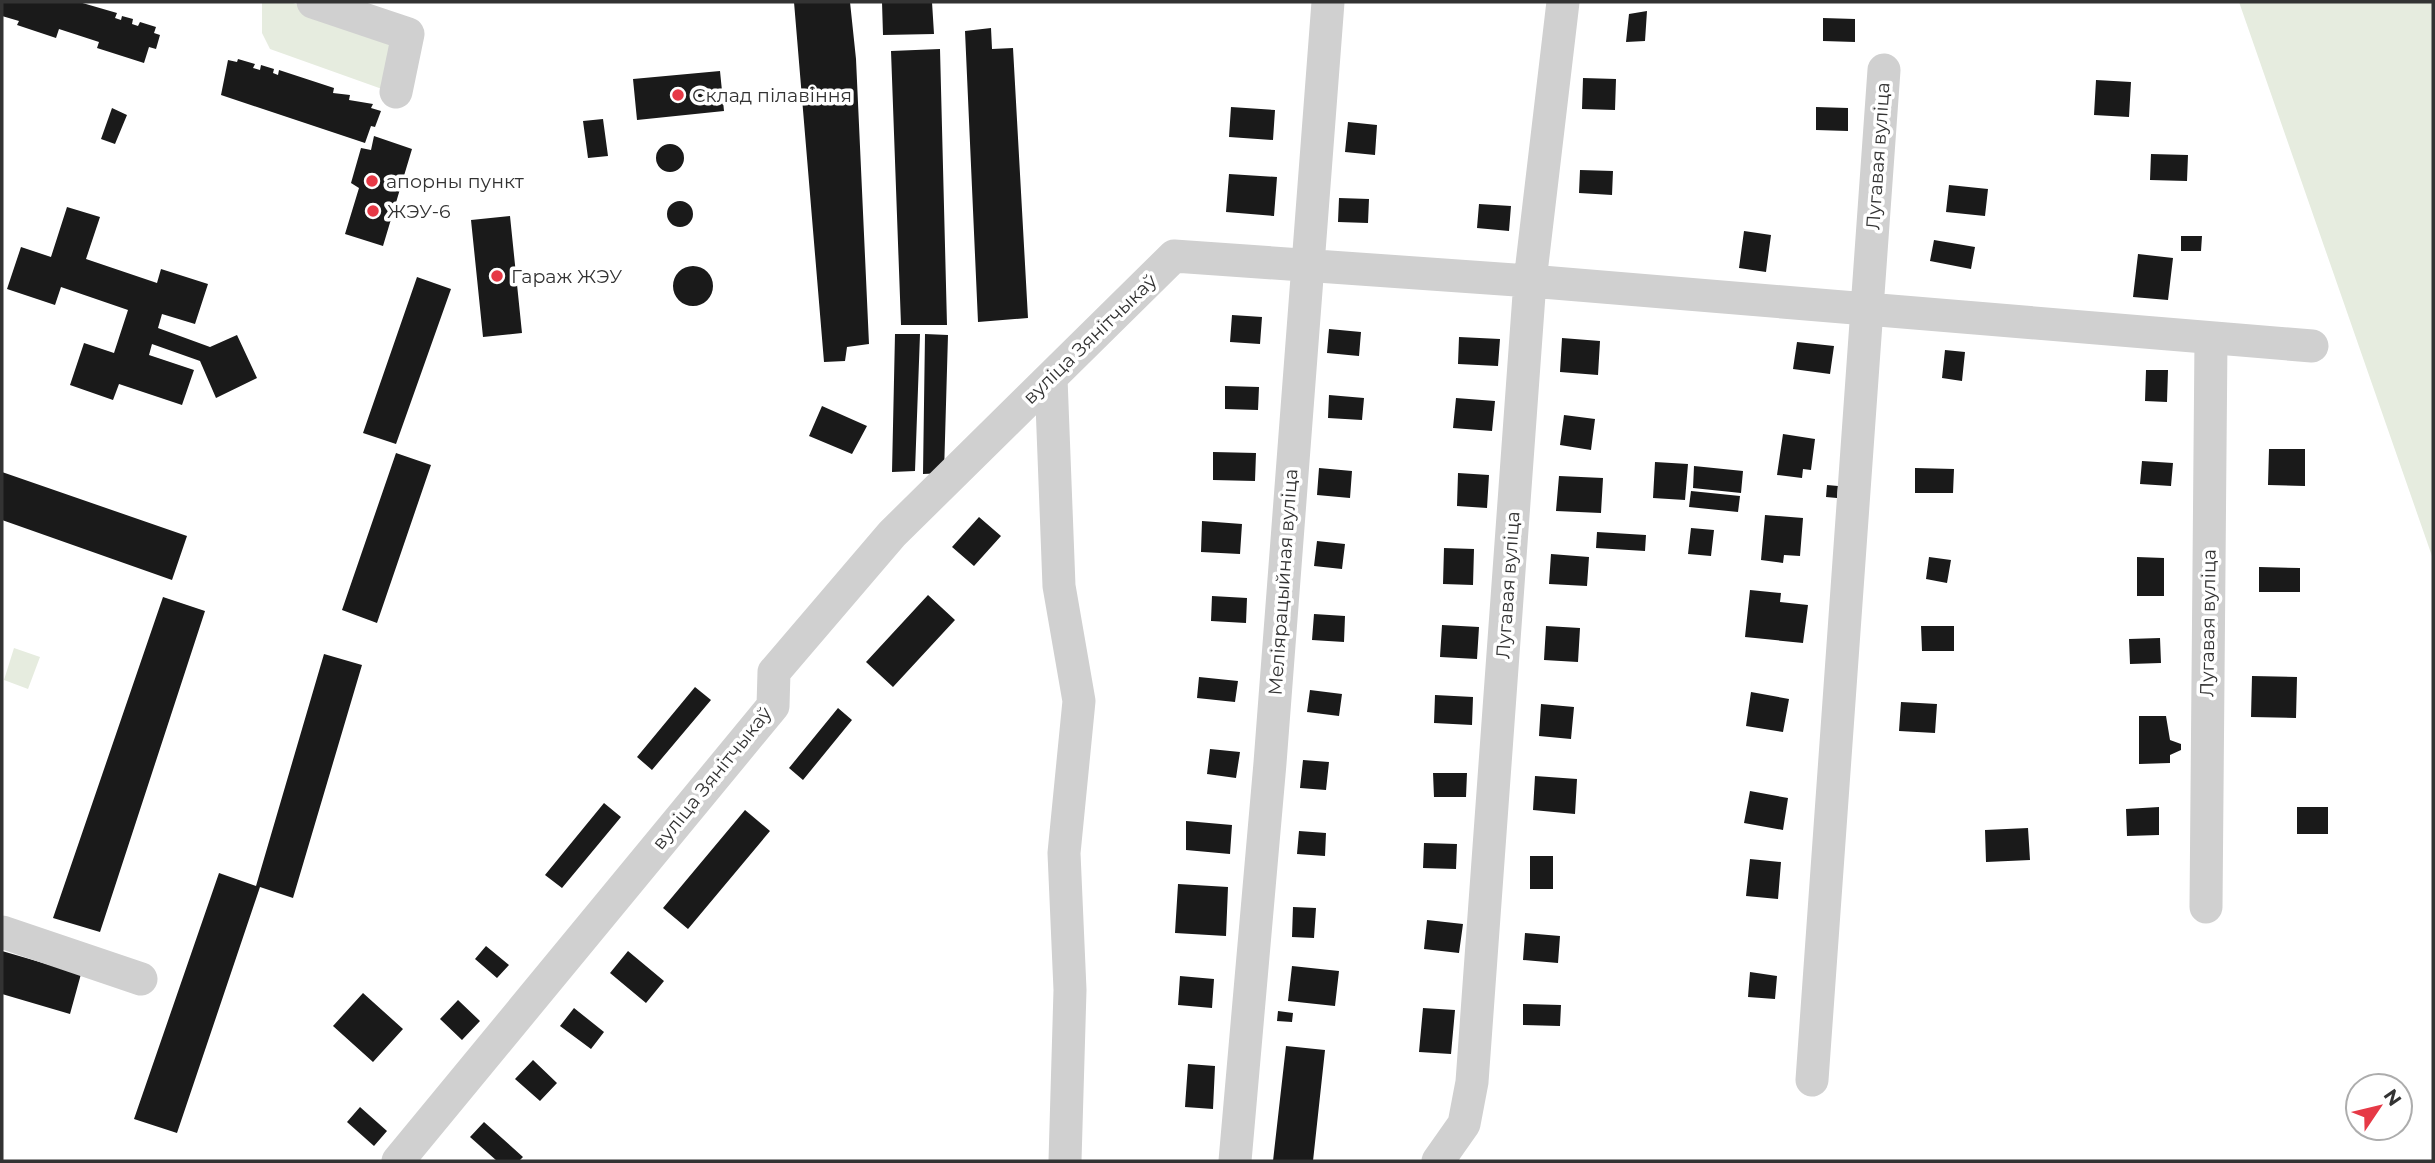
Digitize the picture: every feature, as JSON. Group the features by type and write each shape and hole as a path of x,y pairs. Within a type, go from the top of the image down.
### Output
{"street":[{"path":"313,2 408,34 396,92"},
{"name":"Меліярацыйная вуліца","path":"1235,1161 1269,776 1328,2"},
{"name":"Лугавая вуліца","path":"1438,1161 1464,1124 1472,1082 1530,281 1563,2"},
{"name":"Лугавая вуліца","path":"1812,1080 1884,70"},
{"name":"вуліца Зянітчыкаў","path":"398,1161 773,706 774,672 892,534 1174,256 1306,265"},
{"path":"1306,265 1868,308 2312,346"},
{"name":"Лугавая вуліца","path":"2206,907 2211,339"},
{"path":"1051,378 1059,586 1079,701 1063,853 1070,990 1065,1161"},
{"path":"2,932 141,978"}],"shaded area":[{"path":"258,2 290,2 393,37 382,89 270,49 262,33 262,3"},
{"path":"2239,2 2433,2 2433,559"},
{"path":"14,648 40,657 28,689 4,680"}],"building":[{"path":"2,2 79,2 117,13 115,18 121,20 122,16 133,19 132,24 138,26 140,22 156,27 154,33 160,35 156,49 149,47 144,63 97,48 99,42 59,29 56,38 17,25 19,21 2,16"},
{"path":"794,2 850,2 856,59 869,344 847,347 845,361 824,362"},
{"path":"882,2 932,2 934,34 883,35"},
{"path":"1647,11 1645,41 1626,42 1629,14"},
{"path":"1823,18 1855,19 1855,42 1823,41"},
{"path":"991,28 992,49 1013,48 1028,318 978,322 965,31"},
{"path":"940,49 947,325 901,325 891,51"},
{"path":"238,59 255,64 253,68 260,70 261,65 274,69 273,73 278,75 279,70 334,88 333,93 350,95 349,100 373,104 371,108 381,111 375,127 371,126 365,143 221,95 228,60 237,62"},
{"name":"Склад пілавіння","path":"720,71 724,111 637,120 633,79"},
{"path":"1583,78 1616,79 1615,110 1582,109"},
{"path":"2096,80 2131,82 2129,117 2094,115"},
{"path":"1231,107 1275,110 1273,140 1229,137"},
{"path":"1816,107 1848,108 1848,131 1816,130"},
{"path":"112,108 127,115 115,144 101,139"},
{"path":"603,119 608,156 588,158 583,121"},
{"path":"1348,122 1377,125 1375,155 1345,152"},
{"name":"ЖЭУ-6","path":"374,136 412,149 383,246 345,234 359,188 351,183 361,148 371,150"},
{"path":"670,144 680,148 684,158 680,168 670,172 660,168 656,158 660,148"},
{"path":"2151,154 2188,155 2187,181 2150,180"},
{"path":"1580,170 1613,171 1612,195 1579,193"},
{"path":"1229,174 1277,177 1274,216 1226,212"},
{"path":"1949,185 1988,189 1985,216 1946,212"},
{"path":"1339,198 1369,199 1368,223 1338,222"},
{"path":"680,201 689,205 693,214 689,223 680,227 671,223 667,214 671,205"},
{"path":"1479,204 1511,206 1509,231 1477,228"},
{"path":"67,207 100,217 86,259 157,283 161,269 208,284 195,324 162,314 158,328 210,347 237,335 257,378 216,398 200,361 152,344 149,355 194,370 182,405 119,384 113,400 70,385 84,343 114,353 128,310 61,287 55,305 7,289 21,247 51,257"},
{"name":"Гараж ЖЭУ","path":"510,216 522,333 483,337 471,220"},
{"path":"1744,231 1771,235 1766,272 1739,268"},
{"path":"2181,236 2202,236 2201,251 2181,251"},
{"path":"1934,240 1975,247 1971,269 1930,261"},
{"path":"2138,254 2173,258 2168,300 2133,297"},
{"path":"693,266 707,272 713,286 707,300 693,306 679,300 673,286 679,272"},
{"path":"417,277 451,289 396,444 363,433"},
{"path":"1232,315 1262,317 1260,344 1230,342"},
{"path":"1329,329 1361,332 1359,356 1327,353"},
{"path":"895,334 920,334 915,471 892,472"},
{"path":"925,334 948,335 944,473 923,474"},
{"path":"1459,337 1500,339 1498,366 1458,364"},
{"path":"1562,338 1600,341 1598,375 1560,372"},
{"path":"1797,342 1834,346 1830,374 1793,369"},
{"path":"1945,350 1965,352 1962,381 1942,378"},
{"path":"2146,370 2168,370 2167,402 2145,401"},
{"path":"1225,386 1259,387 1258,410 1225,409"},
{"path":"1329,395 1364,398 1362,420 1328,418"},
{"path":"1456,398 1495,401 1492,431 1453,428"},
{"path":"822,406 867,426 852,454 809,436"},
{"path":"1564,415 1595,419 1591,450 1560,445"},
{"path":"1783,434 1815,439 1811,470 1803,469 1802,478 1777,475"},
{"path":"2269,449 2305,449 2305,486 2268,485"},
{"path":"1213,452 1256,453 1255,481 1213,480"},
{"path":"396,453 431,465 377,623 342,610"},
{"path":"2142,461 2173,463 2171,486 2140,484"},
{"path":"1655,462 1688,464 1685,500 1653,498"},
{"path":"1694,466 1743,471 1741,493 1693,488"},
{"path":"1319,468 1352,471 1350,498 1317,495"},
{"path":"1915,468 1954,469 1953,493 1915,493"},
{"path":"2,472 187,536 172,580 2,520"},
{"path":"1458,473 1489,475 1487,508 1457,506"},
{"path":"1559,476 1603,478 1601,513 1556,511"},
{"path":"1827,485 1838,486 1837,498 1826,497"},
{"path":"1691,491 1740,496 1738,512 1689,507"},
{"path":"1765,515 1803,518 1800,556 1784,555 1783,563 1761,560"},
{"path":"979,517 1001,536 974,566 952,547"},
{"path":"1202,521 1242,524 1240,554 1201,552"},
{"path":"1691,528 1714,530 1711,556 1688,554"},
{"path":"1597,532 1646,535 1645,551 1596,548"},
{"path":"1317,541 1345,544 1342,569 1314,566"},
{"path":"1444,548 1474,549 1473,585 1443,584"},
{"path":"1551,554 1589,557 1587,586 1549,584"},
{"path":"1929,557 1951,560 1947,583 1926,579"},
{"path":"2137,557 2164,558 2164,596 2137,596"},
{"path":"2259,567 2300,568 2300,592 2259,592"},
{"path":"1750,590 1781,593 1780,602 1808,605 1803,643 1745,637"},
{"path":"928,595 955,620 893,687 866,662"},
{"path":"1212,596 1247,598 1246,623 1211,621"},
{"path":"163,597 205,611 100,932 53,918"},
{"path":"1314,614 1345,616 1344,642 1312,640"},
{"path":"1442,625 1479,627 1477,659 1440,657"},
{"path":"1546,626 1580,628 1578,662 1544,660"},
{"path":"1921,626 1954,626 1954,651 1922,651"},
{"path":"2160,638 2161,663 2130,664 2129,639"},
{"path":"324,654 362,665 293,898 260,887 177,1133 134,1119 219,873 256,886"},
{"path":"2252,676 2297,677 2296,718 2251,717"},
{"path":"1199,677 1238,681 1235,702 1197,698"},
{"path":"695,687 711,700 652,770 637,757"},
{"path":"1310,690 1342,694 1339,716 1307,712"},
{"path":"1751,692 1789,699 1783,732 1746,726"},
{"path":"1435,695 1473,697 1472,725 1434,723"},
{"path":"1901,702 1937,704 1935,733 1899,731"},
{"path":"1541,704 1574,707 1571,739 1539,736"},
{"path":"838,708 852,720 803,780 789,768"},
{"path":"2139,716 2166,716 2170,740 2181,744 2181,750 2170,755 2170,763 2139,764"},
{"path":"1210,749 1240,752 1236,778 1207,774"},
{"path":"1303,760 1329,762 1326,790 1300,788"},
{"path":"1433,773 1467,773 1466,797 1434,797"},
{"path":"1535,776 1577,779 1575,814 1533,810"},
{"path":"1750,791 1788,798 1783,830 1744,823"},
{"path":"604,803 621,817 562,888 545,875"},
{"path":"2159,807 2159,835 2127,836 2126,809"},
{"path":"2297,807 2328,807 2328,834 2297,834"},
{"path":"745,810 770,831 688,929 663,908"},
{"path":"1186,821 1232,825 1230,854 1186,850"},
{"path":"2028,828 2030,860 1986,862 1985,830"},
{"path":"1299,831 1326,833 1325,856 1297,854"},
{"path":"1424,843 1457,844 1456,869 1423,868"},
{"path":"1530,856 1553,856 1553,889 1530,889"},
{"path":"1750,859 1781,862 1778,899 1746,896"},
{"path":"1178,884 1228,887 1226,936 1175,933"},
{"path":"1293,907 1316,908 1314,938 1292,937"},
{"path":"1427,920 1463,924 1459,953 1424,949"},
{"path":"1525,933 1560,936 1558,963 1523,960"},
{"path":"486,946 509,965 497,978 475,959"},
{"path":"2,951 81,974 70,1014 2,994"},
{"path":"628,951 664,981 646,1003 610,973"},
{"path":"1292,966 1339,971 1335,1006 1288,1001"},
{"path":"1750,972 1777,976 1775,999 1748,997"},
{"path":"1180,976 1214,979 1212,1008 1178,1005"},
{"path":"363,993 403,1029 373,1062 333,1026"},
{"path":"458,1000 480,1021 462,1040 440,1019"},
{"path":"1523,1004 1561,1005 1560,1026 1523,1025"},
{"path":"574,1008 604,1032 591,1049 560,1026"},
{"path":"1423,1008 1455,1010 1451,1054 1419,1052"},
{"path":"1278,1011 1293,1013 1292,1022 1277,1021"},
{"path":"1286,1046 1325,1050 1313,1161 1273,1161"},
{"path":"533,1060 557,1083 540,1101 515,1079"},
{"path":"1188,1064 1215,1066 1213,1109 1185,1107"},
{"path":"360,1107 387,1131 374,1146 347,1122"},
{"path":"484,1122 523,1157 519,1161 497,1161 470,1137"}],"place":[{"name":"Склад пілавіння","path":"678,95"},
{"name":"апорны пункт","path":"372,181"},
{"name":"ЖЭУ-6","path":"373,211"},
{"name":"Гараж ЖЭУ","path":"497,276"}]}
